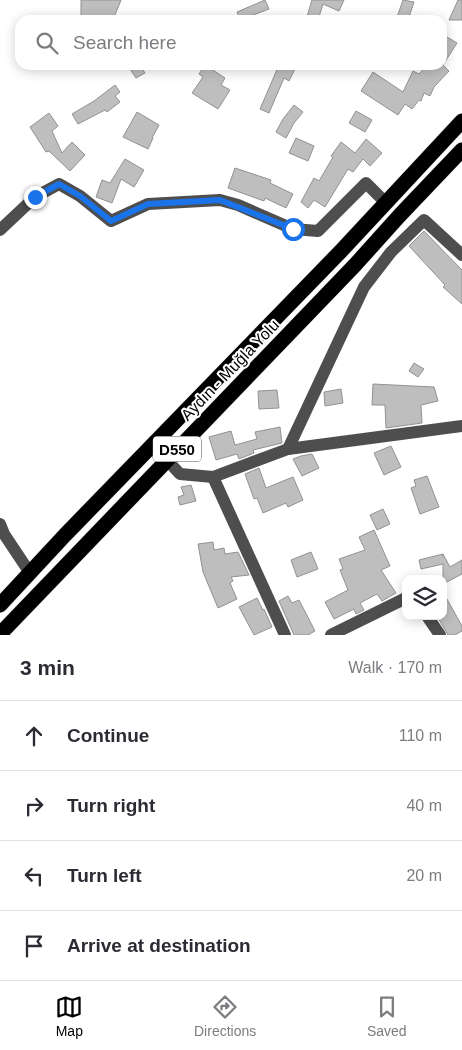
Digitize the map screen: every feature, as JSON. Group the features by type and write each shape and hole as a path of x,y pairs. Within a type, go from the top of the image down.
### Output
{"highway":[{"name":"Aydın - Muğla Yolu","path":"0,605 462,122"},
{"name":"Aydın - Muğla Yolu","path":"0,634 355,265 462,150"}],"street":[{"path":"0,230 35,197 59,184 80,196 111,221 148,204 220,200 293,229 318,231 366,183 386,203"},
{"path":"288,449 364,287 391,252 424,220 462,255"},
{"path":"167,460 180,474 213,477 288,449 462,426"},
{"path":"213,477 285,635"},
{"path":"0,524 4,534 30,573"},
{"path":"331,635 402,600"},
{"path":"430,620 440,635"}],"building":[{"path":"81,0 121,0 115,15 81,15"},
{"path":"265,0 269,9 253,15 238,15 237,12"},
{"path":"312,0 344,0 339,11 323,4 320,15 308,15"},
{"path":"403,0 414,2 410,15 398,15"},
{"path":"458,0 462,0 462,20 449,20"},
{"path":"447,37 457,43 447,59"},
{"path":"447,69 449,71 434,87 430,96 424,93 421,101 419,100 412,109 405,104 398,115 361,91 373,72 403,92 413,71 419,74 423,70"},
{"path":"131,70 143,70 145,73 136,78"},
{"path":"202,70 213,70 225,78 221,85 230,90 218,109 192,93 203,77 199,74"},
{"path":"277,70 294,70 289,81 284,78 269,113 260,109"},
{"path":"115,85 120,92 115,96 120,102 107,112 105,110 78,124 72,114 94,101"},
{"path":"294,105 303,112 294,123 286,138 276,132"},
{"path":"356,111 372,120 365,132 349,123"},
{"path":"137,112 159,125 148,149 123,137"},
{"path":"49,113 58,126 52,131 62,153 72,142 85,155 70,171 49,151 46,152 30,127"},
{"path":"296,138 314,146 308,161 289,153"},
{"path":"366,139 382,153 370,166 363,159 353,172 348,169 325,207 314,200 308,208 301,202 314,178 319,181 333,157 331,156 341,142 355,153"},
{"path":"125,159 144,170 134,187 121,179 112,203 96,197 102,180 110,183"},
{"path":"235,168 271,180 270,183 293,194 286,208 265,198 264,201 228,188"},
{"path":"424,231 462,270 462,304 443,287 445,285 409,246"},
{"path":"414,363 424,369 418,377 409,371"},
{"path":"373,384 434,387 438,401 421,405 422,423 386,428 385,405 372,405"},
{"path":"341,389 343,403 325,406 324,392"},
{"path":"277,390 279,408 259,409 258,391"},
{"path":"280,427 282,443 253,450 254,453 239,459 237,454 216,460 209,437 231,431 235,445 257,439 255,432"},
{"path":"391,446 401,467 384,475 374,453"},
{"path":"312,454 319,468 302,476 293,459"},
{"path":"259,468 266,488 293,477 303,500 288,507 286,503 263,513 257,498 254,499 245,474"},
{"path":"427,476 439,507 420,514 411,488 416,486 414,480"},
{"path":"191,485 196,501 180,505 178,497 184,495 181,487"},
{"path":"383,509 390,524 377,530 370,515"},
{"path":"374,530 390,566 381,570 396,593 382,601 377,594 360,603 364,610 356,614 354,609 334,619 325,602 348,590 340,570 343,569 339,559 365,550 359,537"},
{"path":"213,542 214,550 224,548 225,554 238,552 249,575 231,577 233,581 230,583 237,599 218,608 203,572 198,544"},
{"path":"311,552 318,569 297,577 291,560"},
{"path":"443,554 450,567 462,560 462,574 447,582 447,575 443,575 443,564 421,569 419,560"},
{"path":"288,596 292,603 299,600 315,631 308,635 294,635 279,601"},
{"path":"257,598 272,627 254,635 239,607"},
{"path":"447,599 462,626 462,631 455,635 448,635 439,620 447,620"}],"route":[{"path":"35,197 59,184 80,196 111,221 148,204 220,200 293,229"}]}
